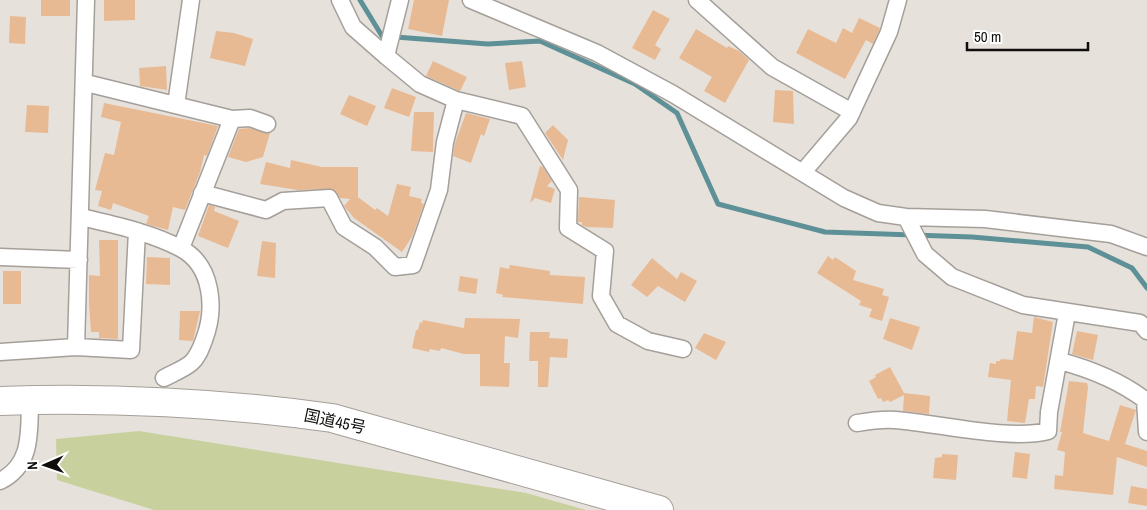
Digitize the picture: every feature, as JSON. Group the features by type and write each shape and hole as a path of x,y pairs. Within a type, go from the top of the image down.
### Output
{"highway":[{"name":"国道45号","path":"0,401 30,400 201,406 283,411 332,418 658,510"}],"street":[{"path":"76,347 86,83 86,0"},
{"path":"176,105 192,0"},
{"path":"340,0 353,27 387,51 420,84 456,100 522,116 569,190 568,228 606,251 601,296 617,324 648,341 683,349"},
{"path":"387,51 400,0"},
{"path":"471,0 517,21 597,53 673,94 844,198 878,213 908,221 985,219 1112,234 1147,247"},
{"path":"697,0 772,67 852,112"},
{"path":"803,172 852,112 889,32 898,0"},
{"path":"86,83 232,119 250,118 267,124"},
{"path":"202,193 266,210 283,201 329,198 344,226 376,247 395,267 413,264 439,190 445,142 456,100"},
{"path":"181,248 232,119"},
{"path":"81,217 137,231 181,248 196,261 204,275 211,299 210,322 198,355 190,364 164,378"},
{"path":"908,221 925,254 952,277 1023,305 1140,323 1147,331"},
{"path":"0,352 76,347 131,350 137,231"},
{"path":"0,258 79,260"},
{"path":"857,422 892,419 1004,433 1035,434 1048,431 1049,412 1060,361 1067,313"},
{"path":"1060,361 1090,369 1134,392 1145,400 1147,432"},
{"path":"0,480 22,464 29,443 30,400"}],"green space":[{"path":"139,431 526,493 586,510 154,510 57,480 56,439"}],"building":[{"path":"41,0 70,0 70,16 41,16"},
{"path":"104,0 135,0 135,20 104,21"},
{"path":"414,0 449,0 442,36 408,29"},
{"path":"653,10 670,19 655,45 661,49 655,60 632,48"},
{"path":"10,16 26,17 25,44 9,43"},
{"path":"859,18 880,28 873,44 866,40 845,79 796,53 808,29 836,43 843,28 852,33"},
{"path":"696,29 727,48 728,46 739,51 749,60 725,103 704,91 712,77 679,58"},
{"path":"216,31 234,33 253,39 245,66 210,58"},
{"path":"433,61 467,77 460,91 426,76"},
{"path":"522,61 526,87 509,90 505,63"},
{"path":"166,66 167,90 140,86 139,68"},
{"path":"392,88 416,97 409,117 384,108"},
{"path":"775,90 793,91 794,124 773,122"},
{"path":"349,95 376,106 367,126 340,114"},
{"path":"104,103 218,126 207,156 204,155 200,172 185,210 173,207 168,230 146,224 149,216 113,203 111,210 98,206 102,191 95,190 105,153 114,155 121,122 101,117"},
{"path":"27,105 49,106 48,133 25,132"},
{"path":"414,112 434,112 433,152 411,151"},
{"path":"466,113 490,119 484,136 481,134 471,163 453,156 455,143"},
{"path":"553,125 568,140 563,160 545,133"},
{"path":"249,128 270,133 263,157 246,162 228,157 239,129"},
{"path":"291,160 322,167 358,167 358,197 375,210 377,208 388,216 397,184 411,187 409,196 422,199 421,203 424,204 412,237 402,252 354,218 344,206 350,199 340,198 333,189 298,190 260,184 266,162 290,168"},
{"path":"540,166 543,167 552,181 547,186 555,189 551,203 535,198 530,203"},
{"path":"579,197 615,200 613,228 586,227 582,225 582,222 578,222"},
{"path":"209,205 215,207 214,211 239,221 228,248 198,236"},
{"path":"99,240 118,240 118,339 99,338 99,332 91,332 89,275 100,276"},
{"path":"262,241 276,243 275,278 257,276"},
{"path":"828,256 833,260 835,257 856,271 853,280 884,289 882,295 889,297 882,321 869,317 872,309 859,305 861,301 817,273"},
{"path":"147,257 170,258 170,285 146,284"},
{"path":"652,258 677,279 681,272 697,281 685,302 658,286 647,297 631,285"},
{"path":"510,265 550,271 550,275 585,277 583,304 502,297 503,295 496,293 500,267 509,269"},
{"path":"3,271 21,271 21,304 3,304"},
{"path":"460,276 478,279 476,294 458,291"},
{"path":"180,311 200,311 193,341 179,340"},
{"path":"1034,317 1053,322 1043,387 1036,386 1035,399 1029,399 1025,423 1007,421 1011,380 988,377 990,363 996,364 996,361 1001,359 1013,360 1017,331 1032,333"},
{"path":"465,318 520,319 518,338 505,336 504,363 510,363 509,387 480,386 480,354 464,354 441,348 440,351 430,349 429,352 412,348 416,330 418,330 420,322 422,323 423,320 464,328"},
{"path":"890,318 920,327 912,350 883,339"},
{"path":"1077,331 1098,335 1093,360 1072,354"},
{"path":"530,332 550,332 549,338 568,339 567,358 550,357 548,387 538,387 538,361 529,361"},
{"path":"704,333 726,342 716,360 695,348"},
{"path":"890,367 904,393 930,396 929,414 903,411 904,395 890,402 888,400 883,402 881,398 878,399 869,381 876,377 875,375"},
{"path":"1069,381 1087,383 1083,433 1109,441 1120,405 1136,410 1125,444 1147,451 1147,467 1117,457 1113,495 1054,489 1055,475 1063,476 1065,452 1057,450 1062,432 1060,432"},
{"path":"1015,452 1030,454 1027,479 1012,477"},
{"path":"942,454 958,455 956,480 933,478 935,458 942,457"},
{"path":"1131,486 1147,489 1147,506 1128,503"}],"waterway":[{"path":"360,0 382,36 488,44 540,41 635,84 677,113 718,204 825,232 972,237 1088,247 1132,268 1147,288"}]}
